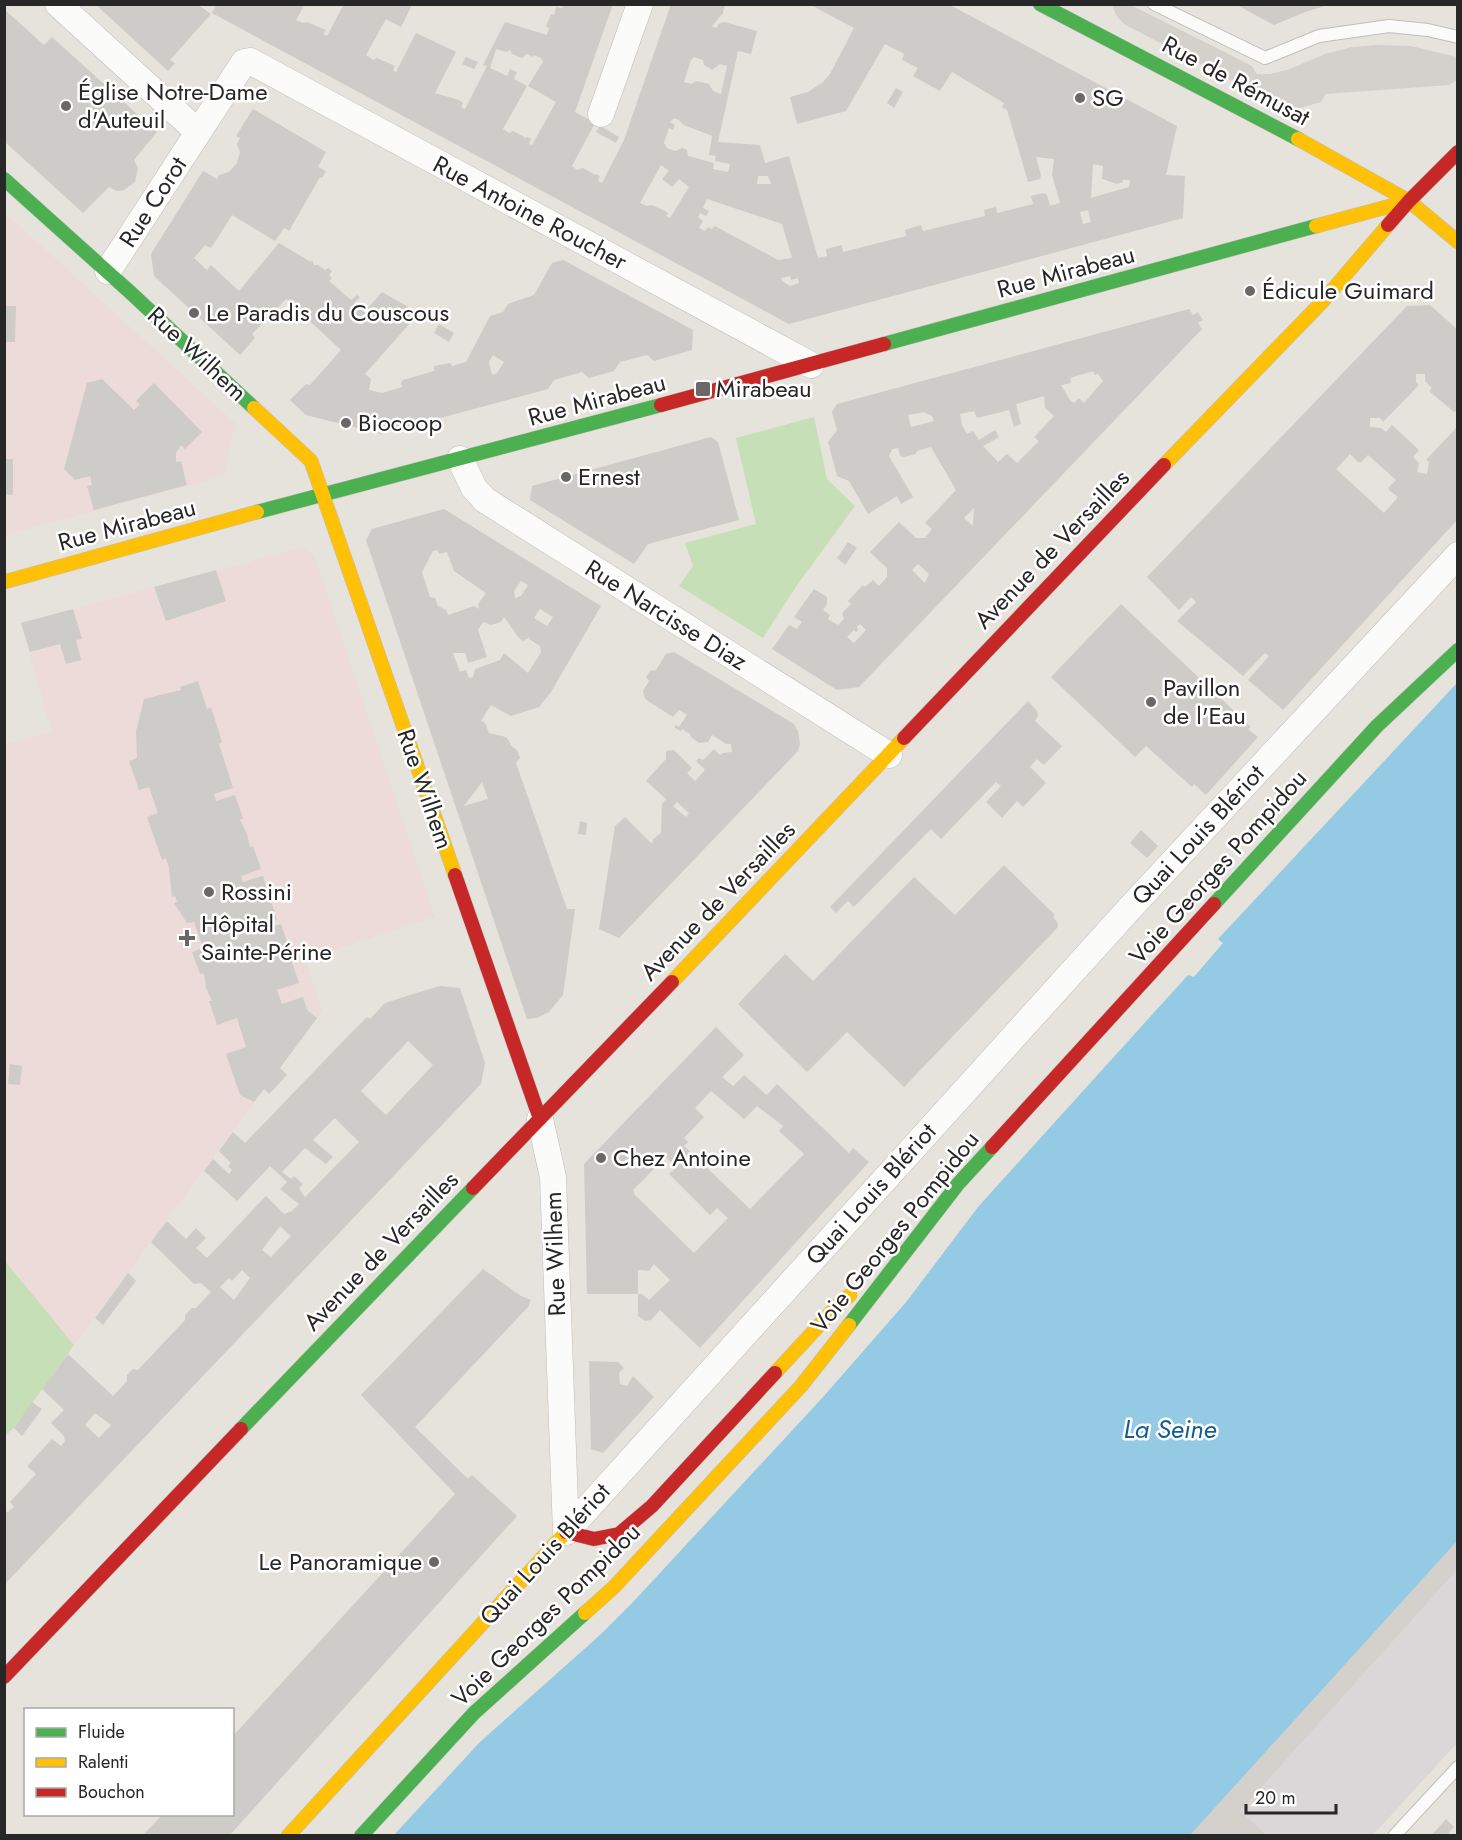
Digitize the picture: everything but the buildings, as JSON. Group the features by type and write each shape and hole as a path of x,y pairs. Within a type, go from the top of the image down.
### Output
{"main road":[{"name":"Rue de Rémusat","path":"1045,6 1269,123 1408,201 1458,242"},
{"name":"Avenue de Versailles","path":"4,1677 889,755 1336,286 1408,201 1458,152"},
{"name":"Rue Wilhem","path":"4,179 108,272 311,461 540,1119"},
{"name":"Rue Mirabeau","path":"4,582 321,494 811,365 1408,201"},
{"name":"Voie Georges Pompidou","path":"361,1836 474,1713 614,1587 801,1386 958,1184 1377,726 1458,650"},
{"path":"566,1532 594,1539 620,1534 652,1506 837,1306 911,1245"},
{"name":"Quai Louis Blériot","path":"288,1836 566,1532"}],"street":[{"name":"Rue Corot","path":"58,4 198,132"},
{"path":"601,114 640,4"},
{"name":"Rue Corot","path":"108,272 244,62 249,60"},
{"name":"Rue Antoine Roucher","path":"249,60 811,365"},
{"name":"Rue Narcisse Diaz","path":"460,459 474,488 485,500 889,755"},
{"name":"Quai Louis Blériot","path":"566,1532 1131,907 1458,555"},
{"name":"Rue Wilhem","path":"540,1119 553,1177 566,1532"}],"lane":[{"path":"1154,4 1265,58 1319,36 1389,26 1428,30 1458,38"},
{"path":"1394,1836 1458,1767"}],"shaded area":[{"path":"1112,5 1131,5 1252,66 1257,74 1270,74 1290,69 1325,54 1352,47 1411,46 1457,57 1457,80 1449,85 1326,94 1321,102 1281,113 1245,96 1242,86 1124,24 1116,15"},
{"path":"4,212 235,423 224,476 5,535"},
{"name":"Hôpital Sainte-Périne","path":"301,548 314,554 435,917 305,960 322,1011 74,1345 5,1261 5,744 52,732 21,623"},
{"path":"1457,1539 1457,1570 1240,1811 1267,1835 1187,1836"},
{"path":"1457,1570 1457,1743 1373,1835 1267,1835 1240,1811"}],"green space":[{"path":"814,417 827,479 855,506 797,585 763,638 679,586 693,566 685,543 756,524 736,438"},
{"path":"5,1261 74,1345 14,1428 5,1436"}],"water":[{"name":"La Seine","path":"1457,683 1457,1541 1190,1835 394,1835 479,1743 600,1635 634,1601 824,1396 907,1301 978,1207 1188,975 1194,977 1223,943 1218,939"}],"traffic: fast":[{"path":"1040,4 1298,139"},
{"path":"4,179 254,408"},
{"path":"884,344 1316,226"},
{"path":"257,512 661,405"},
{"path":"1214,904 1377,726 1458,650"},
{"path":"849,1325 958,1184 992,1147"},
{"path":"241,1429 473,1188"},
{"path":"361,1836 474,1713 585,1613"}],"traffic: slow":[{"path":"1298,139 1409,201 1458,242"},
{"path":"1316,226 1409,201"},
{"path":"1164,465 1323,301 1388,225"},
{"path":"254,408 311,461 455,875"},
{"path":"4,582 257,512"},
{"path":"672,982 904,738"},
{"path":"775,1373 850,1295"},
{"path":"585,1613 614,1587 801,1386 849,1325"},
{"path":"288,1836 566,1532"}],"traffic: jam":[{"path":"1388,225 1458,152"},
{"path":"661,405 884,344"},
{"path":"904,738 1164,465"},
{"path":"455,875 540,1119"},
{"path":"992,1147 1214,904"},
{"path":"473,1188 672,982"},
{"path":"566,1532 594,1539 619,1534 652,1506 775,1373"},
{"path":"4,1677 241,1429"}],"place":[{"name":"SG","path":"1080,98"},
{"name":"Église Notre-Dame d'Auteuil","path":"66,106"},
{"name":"Édicule Guimard","path":"1250,291"},
{"name":"Le Paradis du Couscous","path":"194,313"},
{"name":"Mirabeau","path":"703,389"},
{"name":"Biocoop","path":"346,423"},
{"name":"Ernest","path":"566,477"},
{"name":"Pavillon de l'Eau","path":"1151,702"},
{"name":"Rossini","path":"209,892"},
{"name":"Hôpital Sainte-Périne","path":"187,938"},
{"name":"Chez Antoine","path":"601,1158"},
{"name":"Le Panoramique","path":"434,1562"}]}
